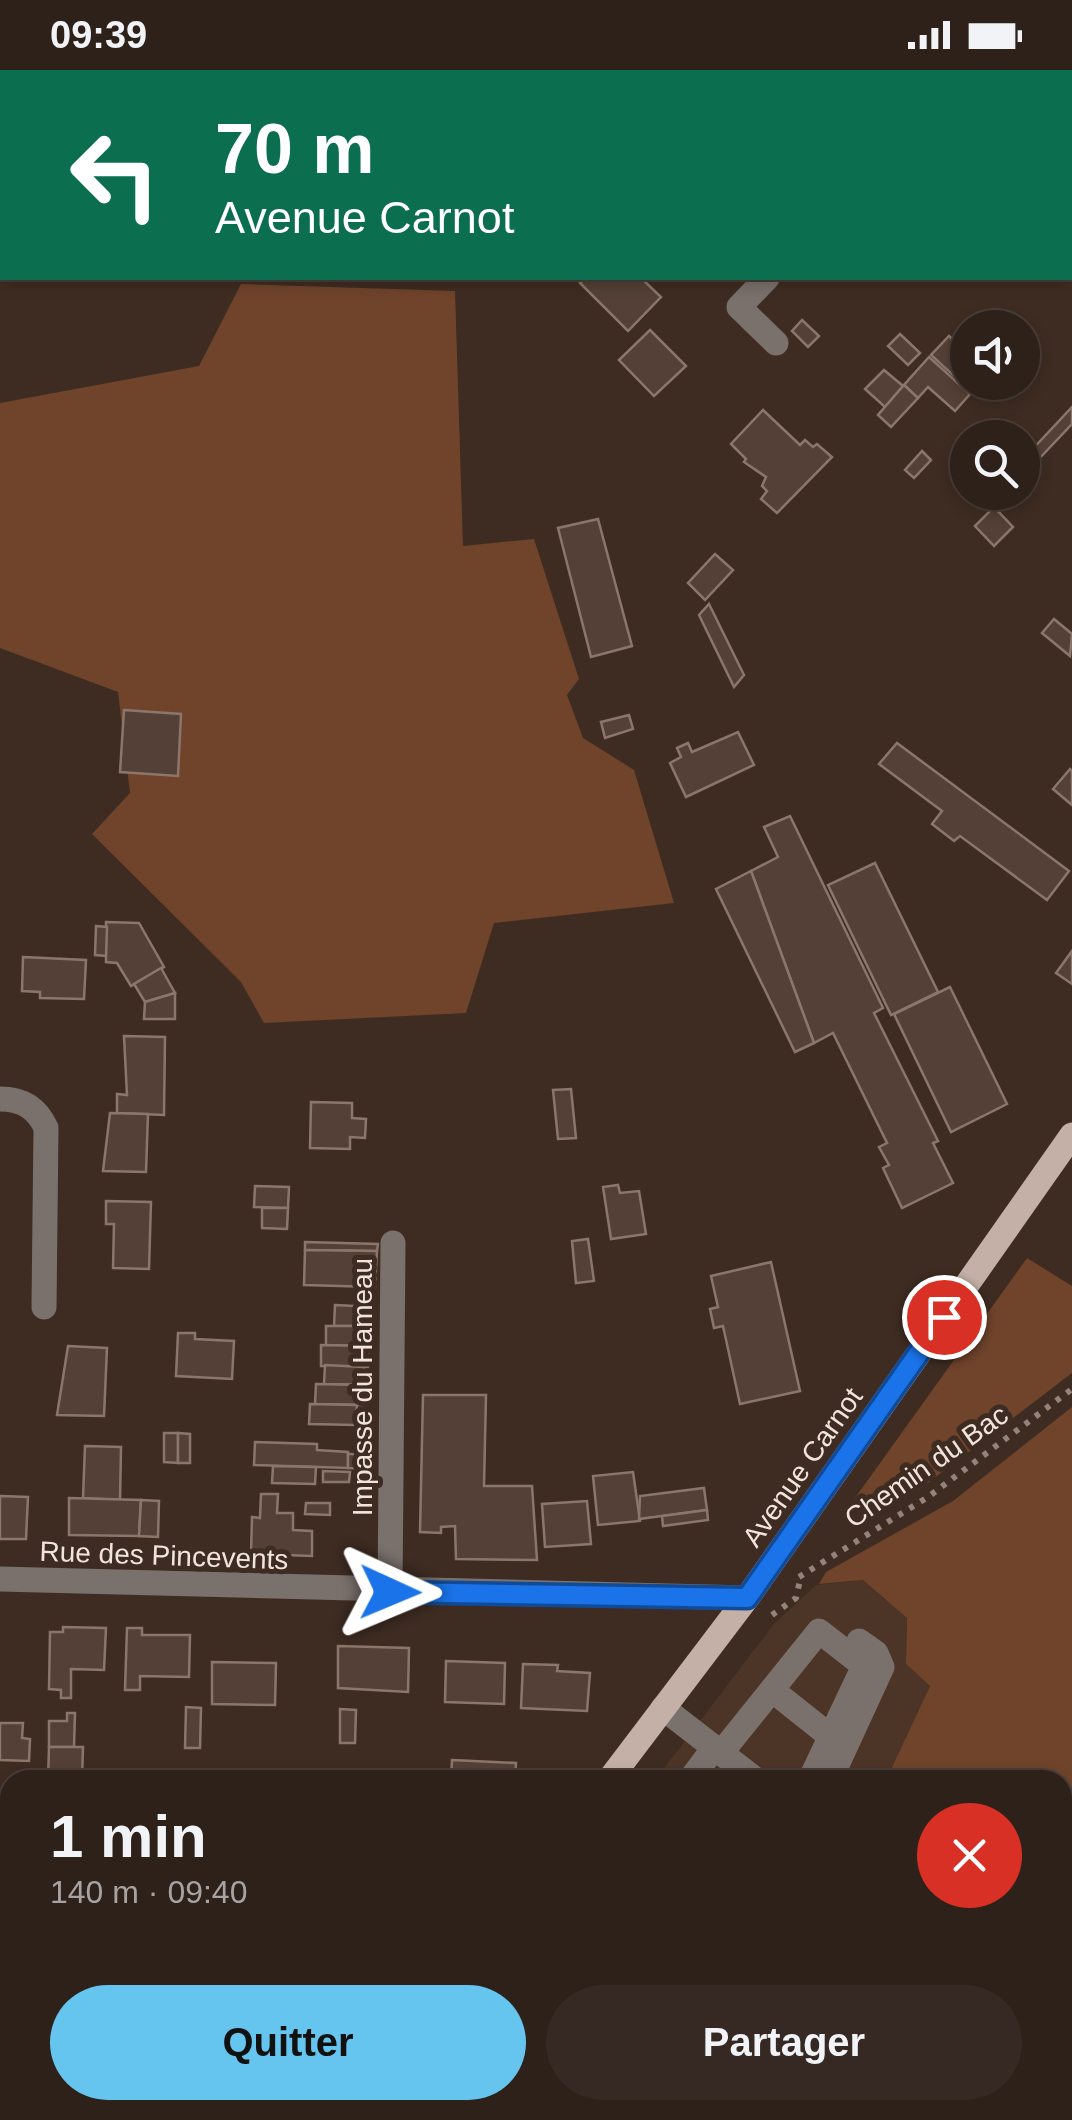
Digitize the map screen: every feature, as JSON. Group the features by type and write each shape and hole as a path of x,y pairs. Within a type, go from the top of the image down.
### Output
{"main road":[{"name":"Avenue Carnot","path":"617,1770 747,1598 1072,1135"}],"street":[{"path":"765,280 739,307 776,343"},
{"path":"0,1098 21,1101 34,1109 46,1128 44,1308"},
{"name":"Impasse du Hameau","path":"390,1592 393,1243"},
{"name":"Rue des Pincevents","path":"0,1580 747,1598"},
{"path":"699,1770 819,1632 839,1627 876,1653 882,1666 835,1770"},
{"path":"815,1770 864,1666 819,1632"},
{"path":"772,1690 830,1737"},
{"path":"664,1708 743,1770"}],"path":[{"name":"Chemin du Bac","path":"747,1598 801,1576 928,1498 1072,1390"}],"shaded area":[{"path":"241,284 455,291 463,546 534,539 579,679 567,695 583,738 634,770 674,903 494,923 466,1013 264,1023 241,982 92,834 130,793 118,692 0,648 0,403 199,366"},
{"path":"1027,1258 1072,1286 1072,1373 921,1488 876,1513 855,1498"},
{"path":"1072,1407 1072,1770 891,1770 930,1686 906,1664 907,1618 863,1580 819,1584 826,1572 953,1501"},
{"path":"863,1580 907,1618 906,1664 930,1686 891,1770 663,1770 774,1624 816,1585"}],"building":[{"path":"643,280 661,297 628,331 580,283"},
{"path":"802,320 819,336 808,347 792,331"},
{"path":"650,330 686,366 654,396 619,360"},
{"path":"900,334 920,353 908,365 888,346"},
{"path":"949,336 950,337 950,372 931,355"},
{"path":"929,357 950,376 950,400 965,400 955,411 928,387 918,398 904,385"},
{"path":"884,370 903,386 885,407 865,389"},
{"path":"904,385 918,398 891,427 878,415"},
{"path":"1072,407 1072,424 1040,458 1040,441"},
{"path":"763,410 800,445 805,440 813,447 817,444 832,457 777,513 761,499 767,491 762,486 766,477 744,462 746,459 731,444"},
{"path":"922,451 931,460 914,478 905,470"},
{"path":"991,510 997,510 1013,527 994,546 975,526"},
{"path":"598,519 632,646 591,657 558,528"},
{"path":"715,554 733,570 705,600 688,583"},
{"path":"709,604 744,675 734,687 699,615"},
{"path":"1054,619 1072,634 1070,656 1042,633"},
{"path":"124,710 181,714 178,776 120,772"},
{"path":"629,715 633,729 605,738 601,722"},
{"path":"738,732 754,765 686,797 670,763 681,757 677,748 688,743 692,752"},
{"path":"897,743 1069,871 1047,900 960,836 954,841 932,824 942,811 879,764"},
{"path":"1072,771 1072,805 1053,789"},
{"path":"790,816 883,1008 874,1013 938,1141 933,1143 953,1183 902,1208 883,1168 889,1165 879,1147 887,1143 833,1033 814,1043 751,871 778,857 764,827"},
{"path":"875,863 938,992 891,1015 828,885"},
{"path":"751,871 814,1043 795,1052 716,889"},
{"path":"106,922 139,923 164,967 131,986 117,963 106,962"},
{"path":"96,926 107,927 106,956 95,955"},
{"path":"1072,951 1072,984 1056,973"},
{"path":"23,957 86,960 84,999 40,998 40,992 22,991"},
{"path":"161,968 175,993 145,1002 134,984"},
{"path":"950,987 1007,1104 951,1132 894,1014"},
{"path":"175,993 175,1019 144,1019 145,1002"},
{"path":"124,1036 165,1037 164,1115 117,1113 117,1094 127,1095"},
{"path":"571,1089 576,1138 558,1139 553,1090"},
{"path":"311,1102 352,1103 352,1118 366,1119 365,1138 350,1137 350,1149 310,1148"},
{"path":"110,1113 148,1114 146,1172 103,1171"},
{"path":"618,1185 620,1193 639,1191 646,1234 611,1239 603,1187"},
{"path":"255,1186 289,1187 288,1208 254,1207"},
{"path":"106,1201 151,1202 149,1269 113,1268 114,1224 106,1224"},
{"path":"262,1208 288,1208 287,1229 262,1228"},
{"path":"588,1239 594,1281 576,1283 572,1241"},
{"path":"305,1242 378,1244 377,1251 305,1250"},
{"path":"305,1250 377,1251 375,1287 304,1285"},
{"path":"771,1262 800,1391 740,1404 723,1326 714,1328 710,1309 718,1307 711,1276"},
{"path":"335,1305 374,1307 373,1326 334,1326"},
{"path":"326,1326 366,1326 365,1346 326,1345"},
{"path":"178,1333 195,1333 195,1339 234,1341 232,1379 176,1376"},
{"path":"321,1345 369,1346 368,1367 321,1366"},
{"path":"68,1346 107,1348 104,1416 57,1415"},
{"path":"325,1365 364,1367 364,1385 324,1384"},
{"path":"316,1384 364,1385 363,1405 315,1404"},
{"path":"423,1395 486,1395 484,1486 532,1486 537,1560 456,1559 455,1526 441,1527 441,1533 420,1532"},
{"path":"310,1404 357,1405 355,1425 309,1424"},
{"path":"164,1433 178,1433 178,1463 164,1462"},
{"path":"178,1433 190,1434 190,1463 178,1463"},
{"path":"255,1442 317,1444 317,1450 348,1452 348,1468 254,1465"},
{"path":"85,1446 121,1447 120,1500 83,1498"},
{"path":"348,1454 371,1454 371,1469 348,1468"},
{"path":"273,1466 316,1467 315,1484 272,1483"},
{"path":"323,1471 350,1472 349,1482 323,1482"},
{"path":"633,1472 640,1521 598,1525 593,1476"},
{"path":"704,1488 707,1510 639,1519 640,1496"},
{"path":"261,1494 278,1494 277,1513 293,1513 293,1530 312,1531 312,1556 251,1554 252,1517 260,1518"},
{"path":"0,1496 28,1497 26,1539 0,1539"},
{"path":"69,1498 141,1500 139,1536 69,1535"},
{"path":"141,1500 159,1501 158,1537 139,1536"},
{"path":"587,1501 591,1544 545,1547 542,1504"},
{"path":"306,1503 330,1503 330,1515 305,1514"},
{"path":"707,1510 708,1520 663,1526 662,1516"},
{"path":"63,1627 106,1628 104,1670 71,1669 71,1698 61,1698 61,1690 49,1689 50,1632 63,1632"},
{"path":"127,1628 142,1628 142,1635 190,1635 189,1677 140,1676 140,1690 125,1690"},
{"path":"338,1646 409,1648 408,1692 338,1688"},
{"path":"446,1661 505,1663 504,1704 445,1702"},
{"path":"212,1662 276,1663 275,1705 212,1704"},
{"path":"523,1664 558,1665 557,1671 590,1673 587,1711 521,1708"},
{"path":"186,1707 201,1708 200,1748 185,1748"},
{"path":"340,1709 356,1710 355,1743 340,1743"},
{"path":"67,1713 75,1713 74,1747 49,1747 49,1721 67,1721"},
{"path":"0,1723 23,1723 22,1738 30,1739 29,1761 0,1760"},
{"path":"49,1747 83,1747 82,1770 48,1770"},
{"path":"452,1760 516,1763 516,1770 452,1770"}],"route":[{"path":"390,1592 747,1598 944,1317"}]}
